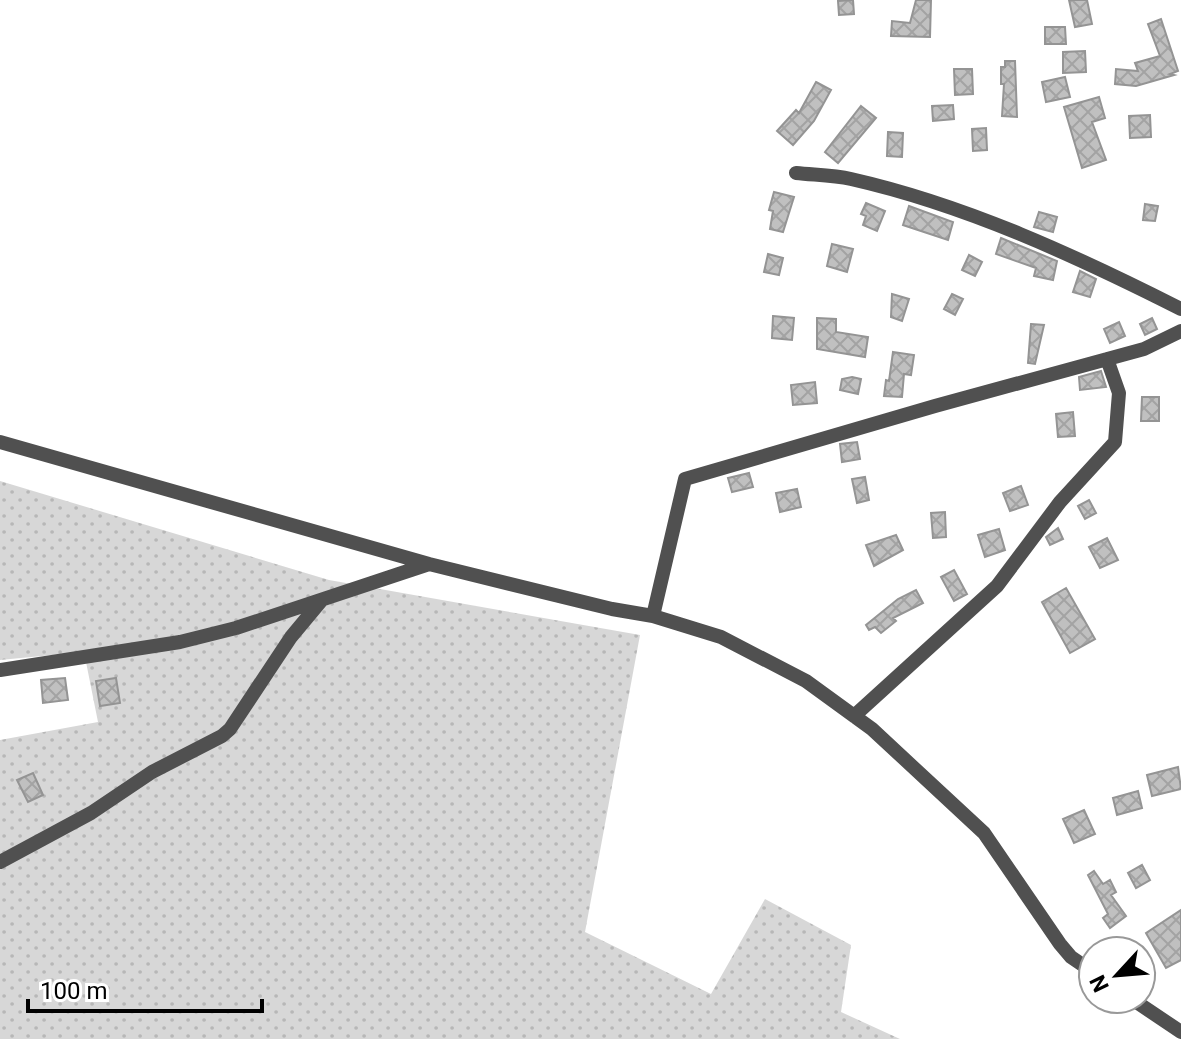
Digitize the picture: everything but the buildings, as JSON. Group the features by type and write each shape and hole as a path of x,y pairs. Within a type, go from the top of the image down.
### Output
{"street":[{"path":"796,173 848,178 973,215 1116,276 1181,309"},
{"path":"653,616 685,479 1144,349 1181,331"},
{"path":"854,716 997,586 1060,502 1115,442 1119,393 1107,359"},
{"path":"0,442 429,564 612,609 653,616 721,637 763,657 806,681 872,729 984,833 1060,944 1077,961"},
{"path":"0,670 180,642 236,628 429,564"},
{"path":"0,862 91,813 152,772 222,736 230,729 291,637 321,601"},
{"path":"1156,1015 1181,1032"}],"shaded area":[{"path":"0,481 329,580 640,635 585,932 711,994 765,899 851,945 841,1012 900,1039 0,1039 0,740 98,722 84,652 0,660"}]}
